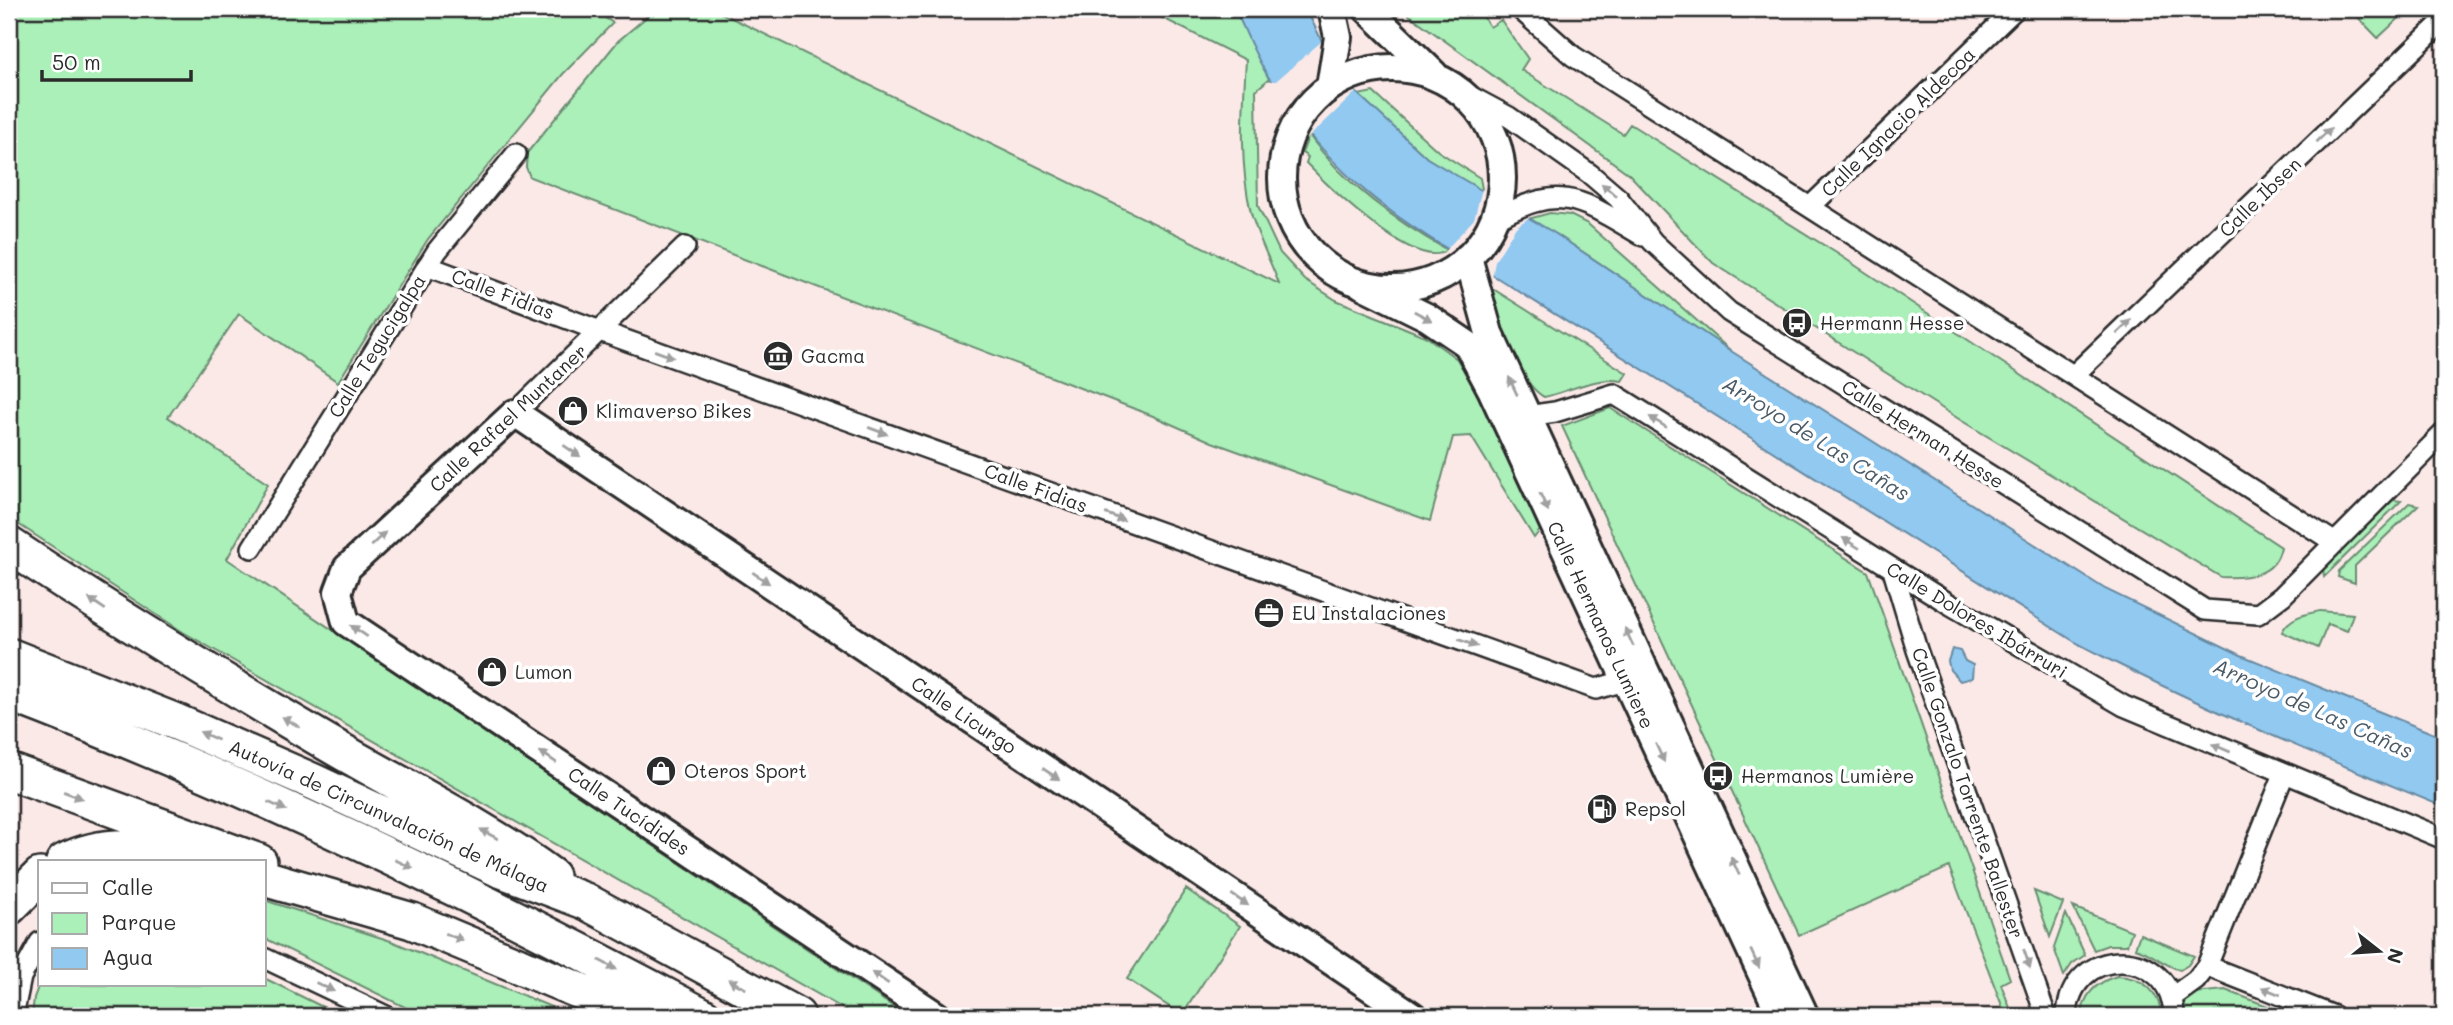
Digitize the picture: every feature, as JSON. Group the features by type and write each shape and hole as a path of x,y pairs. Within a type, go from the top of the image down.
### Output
{"highway":[{"path":"9,545 128,624 326,743 509,845 585,901"},
{"name":"Autovía de Circunvalación de Málaga","path":"9,656 174,721 314,782 497,868 585,901 797,1016"},
{"name":"Autovía de Circunvalación de Málaga","path":"9,693 147,750 449,885 703,1016"},
{"path":"9,719 89,741 147,750"},
{"path":"9,771 254,860"},
{"path":"70,860 101,850 133,847 168,851 202,860"},
{"path":"266,864 330,887 367,906 472,944 640,1016"},
{"path":"9,907 38,878"},
{"path":"266,879 325,897 367,906"}],"main road":[{"path":"1332,9 1338,37 1337,75"},
{"name":"Calle Herman Hesse","path":"1367,9 1445,82"},
{"path":"1384,67 1411,68 1445,82 1475,105 1492,129 1502,160 1504,208 1466,265 1421,285 1395,289 1363,285 1341,276 1318,260 1295,229 1287,213 1280,178 1286,140 1292,126 1337,75 1384,67"},
{"name":"Calle Hermanos Lumiere","path":"1466,265 1489,333 1527,416 1781,1016"},
{"name":"Calle Hermanos Lumiere","path":"1363,285 1427,317 1466,344 1805,1016"},
{"name":"Calle Rafael Muntaner","path":"338,592 347,568 515,413"},
{"name":"Calle Licurgo","path":"515,413 1413,1016"},
{"name":"Calle Tucídides","path":"338,592 346,622 937,1016"}],"street":[{"path":"1520,9 1573,56 2075,374 2334,542 2444,433"},
{"name":"Calle Ignacio Aldecoa","path":"1811,206 2015,9"},
{"name":"Calle Ibsen","path":"2075,374 2444,20"},
{"name":"Calle Herman Hesse","path":"1445,82 1508,117 1590,174 1618,198 1653,242 1730,312 2205,610 2258,614 2282,596 2334,542"},
{"name":"Calle Tegucigalpa","path":"251,548 427,265 516,153"},
{"name":"Calle Herman Hesse","path":"1504,208 1536,199 1564,197 1613,218 1653,242"},
{"name":"Calle Rafael Muntaner","path":"515,413 685,247"},
{"name":"Calle Fidias","path":"427,265 600,331 1596,690 1636,677"},
{"name":"Calle Dolores Ibárruri","path":"1527,416 1555,412 1614,394 1893,570 2124,706 2444,839"},
{"name":"Calle Gonzalo Torrente Ballester","path":"1893,570 1917,650 2046,1016"},
{"path":"2067,1016 2073,989 2083,976 2096,967 2116,961 2141,966 2154,973 2172,1007 2207,966 2284,774"},
{"path":"13,1016 20,977 38,946"},
{"path":"266,959 386,1016"},
{"path":"2207,966 2334,1016"}],"green space":[{"path":"9,9 591,9 613,23 563,74 428,239 338,382 239,314 168,417 268,484 227,559 907,1016 856,1016 183,632 9,518"},
{"path":"656,9 713,9 1279,284 1254,222 1247,194 1243,137 1246,60 1145,9 1235,9 1269,79 1256,90 1258,206 1280,253 1305,280 1336,300 1427,337 1457,359 1475,390 1540,530 1534,538 1471,436 1453,437 1430,521 1212,442 1153,416 530,177 526,167 527,153 618,41"},
{"path":"1401,9 1478,9 1490,27 1501,20 1528,59 1521,70 1623,134 1630,124 1838,254 2281,547 2278,557 2266,570 2258,574 2221,577 1962,421 1713,263 1629,174"},
{"path":"2350,9 2409,9 2378,38"},
{"path":"1373,92 1438,151 1480,178 1483,194 1427,158 1358,95"},
{"path":"1309,135 1338,169 1372,200 1447,250 1433,254 1415,249 1394,239 1351,206 1306,163 1308,157 1302,153"},
{"path":"1550,213 1570,215 1588,224 1731,351 1556,234 1528,219"},
{"path":"1490,287 1627,373 1622,381 1593,382 1544,397 1535,390 1517,364 1501,330"},
{"path":"1610,408 1868,572 2010,979 2001,984 2013,1016 2006,1016 1949,867 1799,935 1562,426"},
{"path":"2393,500 2401,501 2324,577 2323,568"},
{"path":"2409,503 2418,505 2355,566 2355,583 2338,577 2339,571"},
{"path":"2320,611 2353,614 2347,631 2328,624 2318,648 2282,632 2293,620"},
{"path":"1186,889 1240,926 1182,1015 1127,979"},
{"path":"2034,891 2063,903 2050,937"},
{"path":"266,901 391,941 573,1016 423,1016 266,939"},
{"path":"2073,907 2132,931 2127,945 2108,945 2094,950"},
{"path":"2066,914 2085,955 2072,964 2064,976 2054,948"},
{"path":"2140,934 2194,956 2188,965 2180,970 2174,968 2135,948"},
{"path":"2117,976 2135,979 2148,987 2157,999 2162,1016 2082,1016 2085,1001 2092,990"},
{"path":"266,979 341,1016 32,1016 38,986 266,986"},
{"path":"2225,990 2294,1016 2186,1016 2184,1000 2194,993"}],"water":[{"name":"Arroyo de Las Cañas","path":"1235,9 1306,9 1322,41 1356,92 1427,158 1556,234 1731,351 2105,589 2241,655 2444,738 2444,807 2211,708 2075,642 1499,279 1429,238 1371,196 1320,146 1295,116 1266,73"},
{"path":"1952,649 1960,651 1965,661 1973,665 1972,678 1960,681 1950,670 1948,661"}],"pier":[{"path":"1322,41 1356,92 1307,139 1266,81 1276,81"},
{"path":"1482,189 1531,216 1516,227 1495,261 1492,279 1444,252 1474,219"}],"place":[{"name":"Hermann Hesse","path":"1797,323"},
{"name":"Gacma","path":"778,356"},
{"name":"Klimaverso Bikes","path":"573,411"},
{"name":"EU Instalaciones","path":"1269,613"},
{"name":"Lumon","path":"492,672"},
{"name":"Oteros Sport","path":"661,771"},
{"name":"Hermanos Lumière","path":"1718,776"},
{"name":"Repsol","path":"1602,809"}]}
